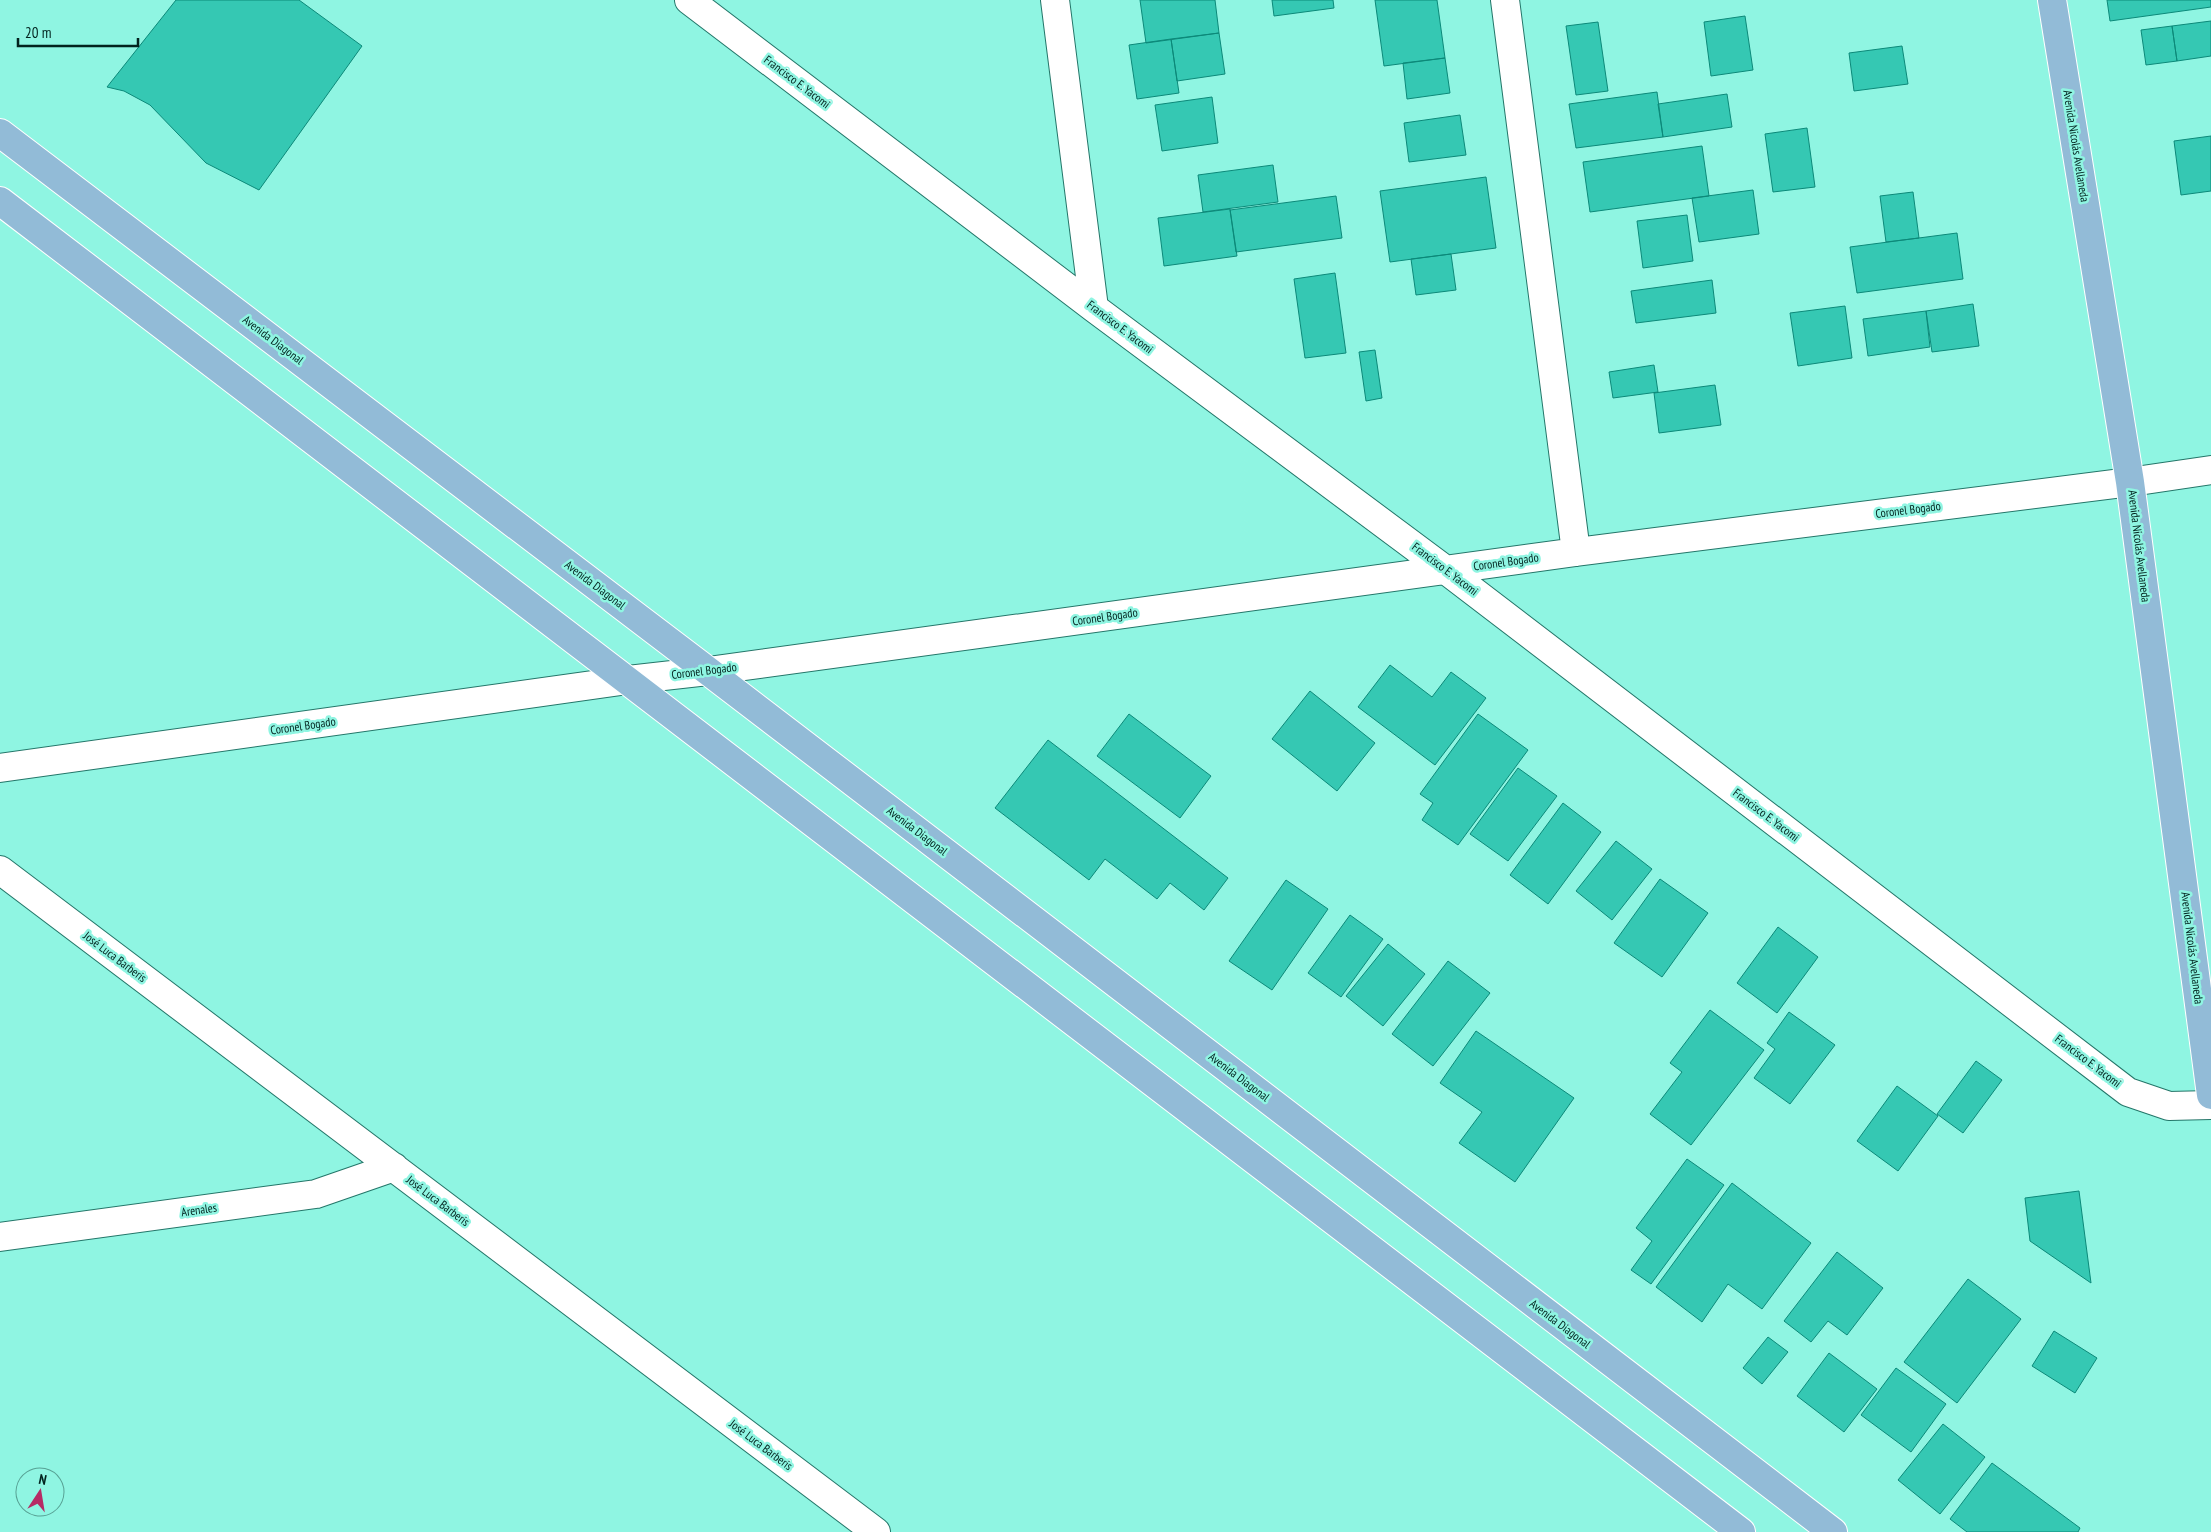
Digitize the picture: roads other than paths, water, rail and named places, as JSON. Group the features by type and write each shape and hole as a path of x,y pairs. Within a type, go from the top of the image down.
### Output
{"main road":[{"name":"Avenida Nicolás Avellaneda","path":"2052,0 2130,482 2211,1095"},
{"name":"Avenida Diagonal","path":"0,133 708,671 1833,1532"},
{"path":"0,201 1740,1532"}],"street":[{"name":"Francisco E. Yacomi","path":"689,0 1094,308 1447,571 2128,1092 2169,1106 2211,1105"},
{"path":"1055,0 1094,308"},
{"path":"1505,0 1576,552"},
{"name":"Coronel Bogado","path":"0,768 628,680 708,671 1576,552 2130,482 2211,470"},
{"name":"José Luca Barberis","path":"0,870 873,1531"},
{"name":"Arenales","path":"0,1237 316,1194 394,1167"}]}
